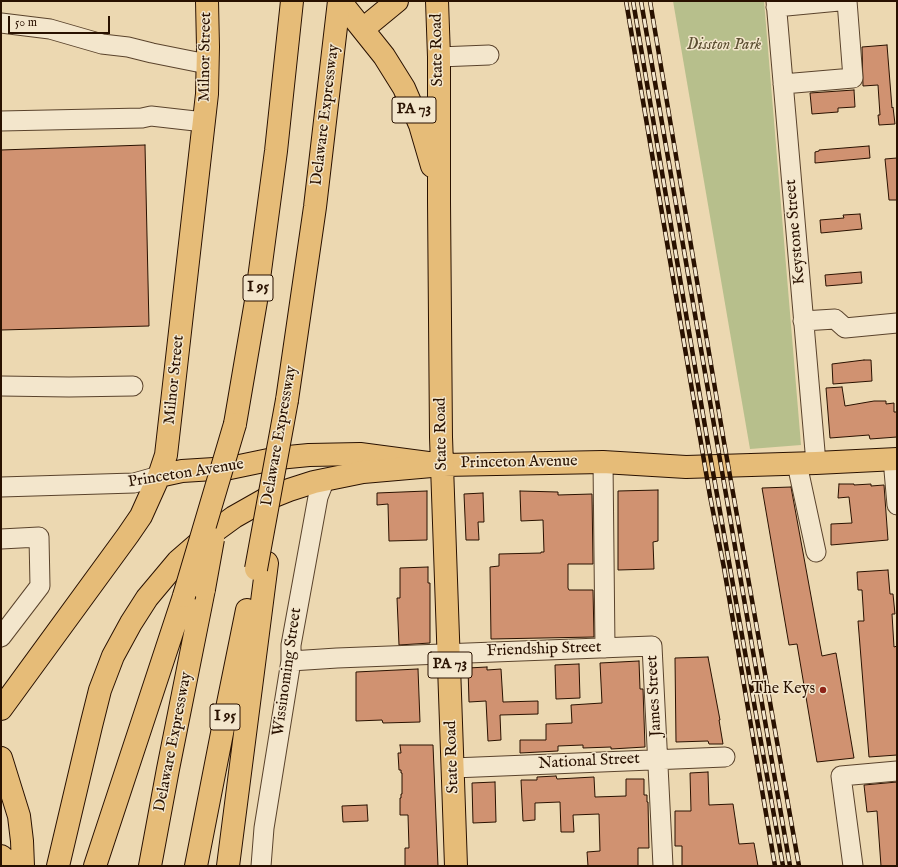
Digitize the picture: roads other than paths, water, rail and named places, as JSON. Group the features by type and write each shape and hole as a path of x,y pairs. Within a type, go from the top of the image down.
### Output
{"main road":[{"name":"Milnor Street","path":"1,709 141,516 159,476 166,455 207,94 206,1"},
{"name":"PA 73","path":"340,1 384,56 404,88 420,125 427,146 439,202"},
{"name":"Delaware Expressway","path":"196,866 224,723 261,566 315,207 340,1"},
{"path":"363,29 397,1"},
{"name":"State Road","path":"437,1 439,57 441,437 450,654 456,866"},
{"name":"Delaware Expressway","path":"150,866 235,424 257,293 276,151 292,6"},
{"path":"95,866 184,596 235,424"},
{"name":"Princeton Avenue","path":"159,476 182,471 230,468 278,458 309,455 360,454 443,464 603,462 686,467 895,459"},
{"path":"58,866 90,726 100,690 113,656 147,598 178,561 201,541 234,517 264,500 289,490 325,479 363,472 443,464"},
{"path":"228,866 261,566"},
{"path":"1,758 19,816 23,866"},
{"path":"1,856 13,866"}],"street":[{"path":"776,4 840,1"},
{"path":"783,84 853,78 847,1"},
{"name":"Keystone Street","path":"776,4 803,321 807,463 816,552"},
{"path":"1,23 50,29 102,44 128,47 207,64"},
{"path":"439,57 490,55"},
{"path":"1,121 142,118 151,116 204,122"},
{"path":"803,321 835,319 845,328 897,323"},
{"path":"1,386 133,386"},
{"path":"895,459 897,505"},
{"path":"603,462 605,648"},
{"name":"Princeton Avenue","path":"1,486 134,483 159,476"},
{"name":"Wissinoming Street","path":"261,866 264,828 291,661 291,645 314,514 318,497 325,479"},
{"path":"1,539 39,537 40,586 1,637"},
{"name":"Friendship Street","path":"291,661 652,646"},
{"name":"James Street","path":"652,646 663,866"},
{"name":"National Street","path":"453,768 725,757"},
{"path":"852,866 841,776 897,771"}],"railway":[{"path":"626,1 710,496 724,568 775,866"},
{"path":"633,1 708,444 783,866"},
{"path":"641,1 790,866"},
{"path":"650,1 724,442 799,866"}],"place":[{"name":"The Keys","path":"823,690"}],"park label":[{"name":"Disston Park","path":"724,46"}]}
